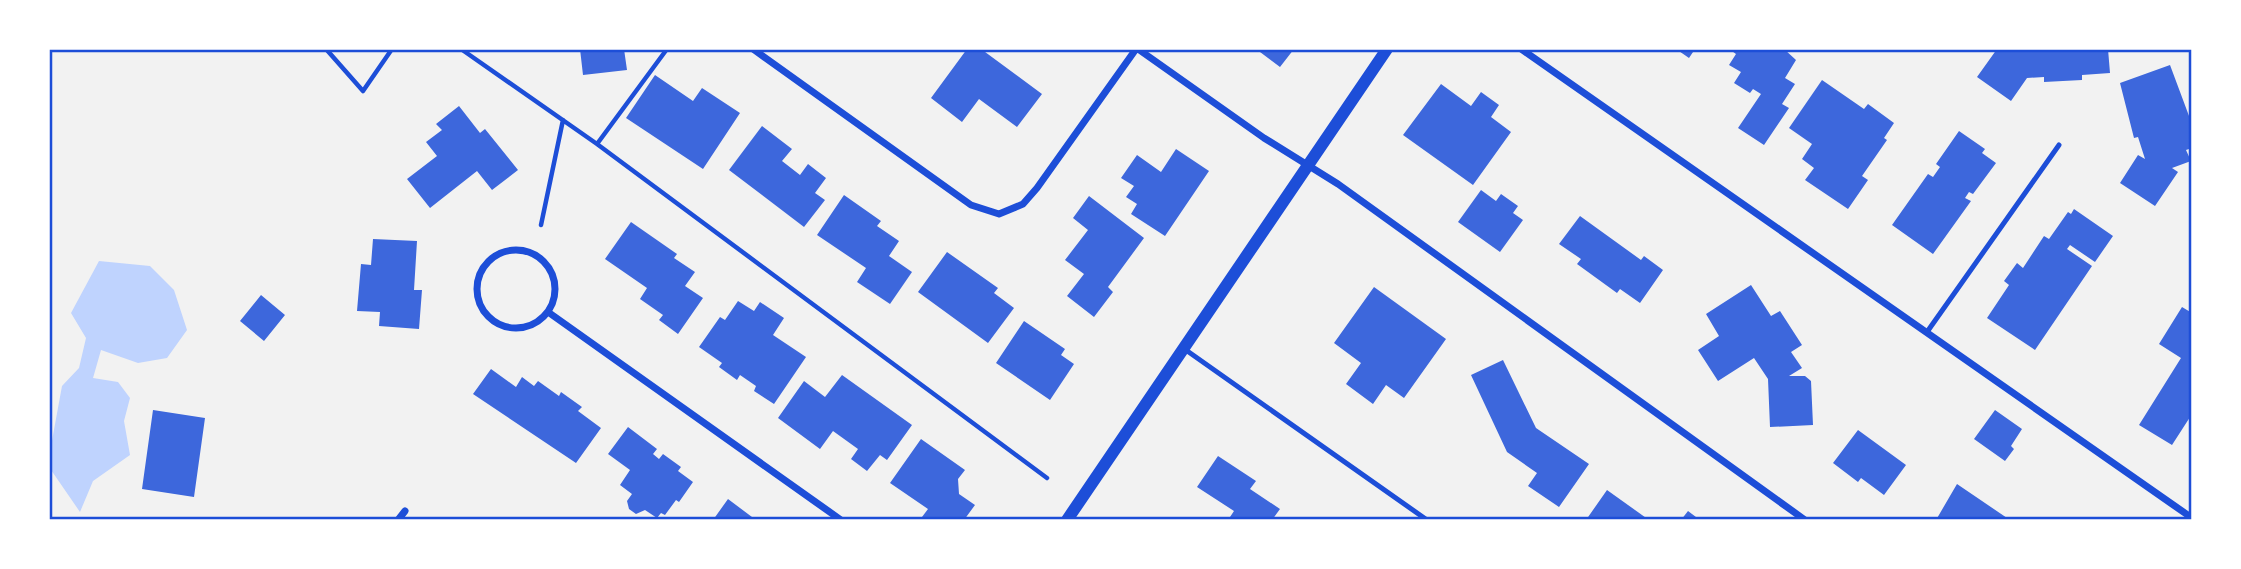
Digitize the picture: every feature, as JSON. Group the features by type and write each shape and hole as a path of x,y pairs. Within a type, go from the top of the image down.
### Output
{"street":[{"path":"753,49 971,205 999,214 1023,204 1137,49 1307,165 1805,520"},
{"path":"1068,520 1388,49"},
{"path":"1521,49 2192,518"},
{"path":"515,250 539,257 548,265 556,289 548,312 528,327 516,329 493,322 484,313 476,290 484,266 492,257 515,250"},
{"path":"548,312 841,520"},
{"path":"398,520 405,511"}],"lane":[{"path":"1927,332 2059,145"},
{"path":"1183,348 1427,520"}],"path":[{"path":"326,49 363,91 392,49"},
{"path":"461,49 597,144 1047,478"},
{"path":"597,144 667,49"},
{"path":"541,226 563,120"}],"water":[{"path":"99,261 150,266 174,290 187,330 167,358 138,363 101,350 93,378 118,382 130,398 124,421 130,455 93,481 80,512 49,467 49,457 62,386 79,368 86,338 71,313"}],"building":[{"path":"580,49 624,49 627,70 583,75"},
{"path":"967,49 981,49 1042,94 1017,127 979,99 962,122 931,98"},
{"path":"1256,49 1294,49 1280,67"},
{"path":"1676,49 1695,49 1689,58"},
{"path":"1729,49 1784,49 1796,60 1785,78 1795,84 1782,104 1789,108 1764,145 1738,128 1761,94 1753,89 1750,93 1734,83 1741,72 1729,65 1736,54"},
{"path":"1997,49 2108,49 2110,73 2082,75 2082,80 2044,82 2044,77 2027,78 2011,101 1977,77"},
{"path":"2170,65 2192,124 2192,148 2186,150 2191,161 2172,168 2178,172 2155,206 2120,183 2138,155 2145,159 2138,137 2134,138 2120,83"},
{"path":"655,75 693,101 702,88 740,113 703,169 626,118"},
{"path":"1822,80 1864,109 1868,104 1894,123 1884,138 1887,140 1862,176 1868,180 1848,209 1805,180 1814,168 1802,159 1812,144 1789,128"},
{"path":"1441,84 1471,106 1481,92 1499,105 1491,117 1511,132 1473,185 1403,135"},
{"path":"459,106 480,133 485,129 518,170 492,190 477,171 430,208 407,179 437,156 426,142 442,130 436,124"},
{"path":"762,126 792,149 782,161 800,175 808,164 826,178 815,193 825,200 804,227 729,170"},
{"path":"1959,131 1985,149 1982,153 1996,163 1973,194 1969,192 1965,198 1971,201 1933,254 1892,225 1928,174 1933,177 1940,167 1936,164"},
{"path":"1176,149 1209,171 1165,236 1131,214 1137,204 1126,197 1134,186 1121,178 1137,155 1161,172"},
{"path":"1481,190 1496,201 1501,194 1518,206 1513,213 1523,220 1500,252 1458,222"},
{"path":"844,195 881,221 877,226 899,241 889,256 912,272 890,304 857,282 866,268 817,235"},
{"path":"1089,196 1144,238 1108,287 1113,292 1094,317 1067,296 1084,274 1065,260 1088,230 1073,218"},
{"path":"2074,209 2113,236 2095,262 2070,245 2067,249 2092,266 2035,350 1987,318 2009,285 2004,281 2017,263 2023,268 2044,236 2049,239 2068,212 2071,214"},
{"path":"1580,216 1641,260 1644,256 1663,270 1640,303 1620,289 1617,293 1577,264 1581,259 1559,244"},
{"path":"631,222 677,254 674,258 695,272 685,286 703,298 678,334 659,320 663,315 640,299 647,288 605,259"},
{"path":"373,239 417,241 414,290 422,290 419,329 379,326 380,312 357,311 361,264 371,265"},
{"path":"947,252 998,288 994,293 1014,308 988,343 918,292"},
{"path":"1751,285 1771,316 1780,311 1802,345 1791,352 1802,368 1789,376 1805,376 1811,381 1813,425 1770,427 1768,379 1754,358 1718,381 1698,350 1719,336 1706,314"},
{"path":"1374,287 1446,339 1404,398 1386,385 1373,404 1346,384 1361,363 1334,343"},
{"path":"261,295 285,315 264,341 240,321"},
{"path":"738,301 754,311 760,302 784,318 773,335 806,357 774,404 754,391 756,386 740,375 737,380 719,367 722,363 699,347 720,317 725,320"},
{"path":"2182,307 2192,313 2192,414 2172,445 2139,425 2181,358 2159,344"},
{"path":"1024,321 1065,349 1061,355 1074,364 1050,400 996,363"},
{"path":"1503,360 1536,428 1589,464 1559,507 1528,486 1537,473 1507,452 1471,375"},
{"path":"491,369 516,387 522,377 534,386 538,381 559,396 561,392 582,407 578,411 601,428 576,463 473,394"},
{"path":"842,375 912,425 887,460 880,455 867,471 851,459 858,449 833,431 820,449 778,418 804,381 825,397"},
{"path":"153,410 205,418 194,497 142,489"},
{"path":"1995,410 2022,429 2011,446 2014,449 2005,461 1974,439"},
{"path":"628,427 657,449 653,454 659,459 663,454 681,467 678,471 693,482 679,502 676,500 665,515 661,513 657,518 645,510 636,514 629,509 627,501 632,494 620,485 630,470 608,454"},
{"path":"1858,430 1906,465 1884,495 1861,478 1858,482 1833,463"},
{"path":"921,439 965,470 958,479 959,494 975,505 964,520 926,520 922,517 928,509 890,483"},
{"path":"1218,456 1256,481 1250,489 1280,509 1272,520 1228,520 1234,511 1197,487"},
{"path":"1957,484 2010,520 1936,520"},
{"path":"1607,490 1649,520 1586,520"},
{"path":"728,499 756,520 713,520"},
{"path":"1688,511 1700,520 1681,520"}]}
